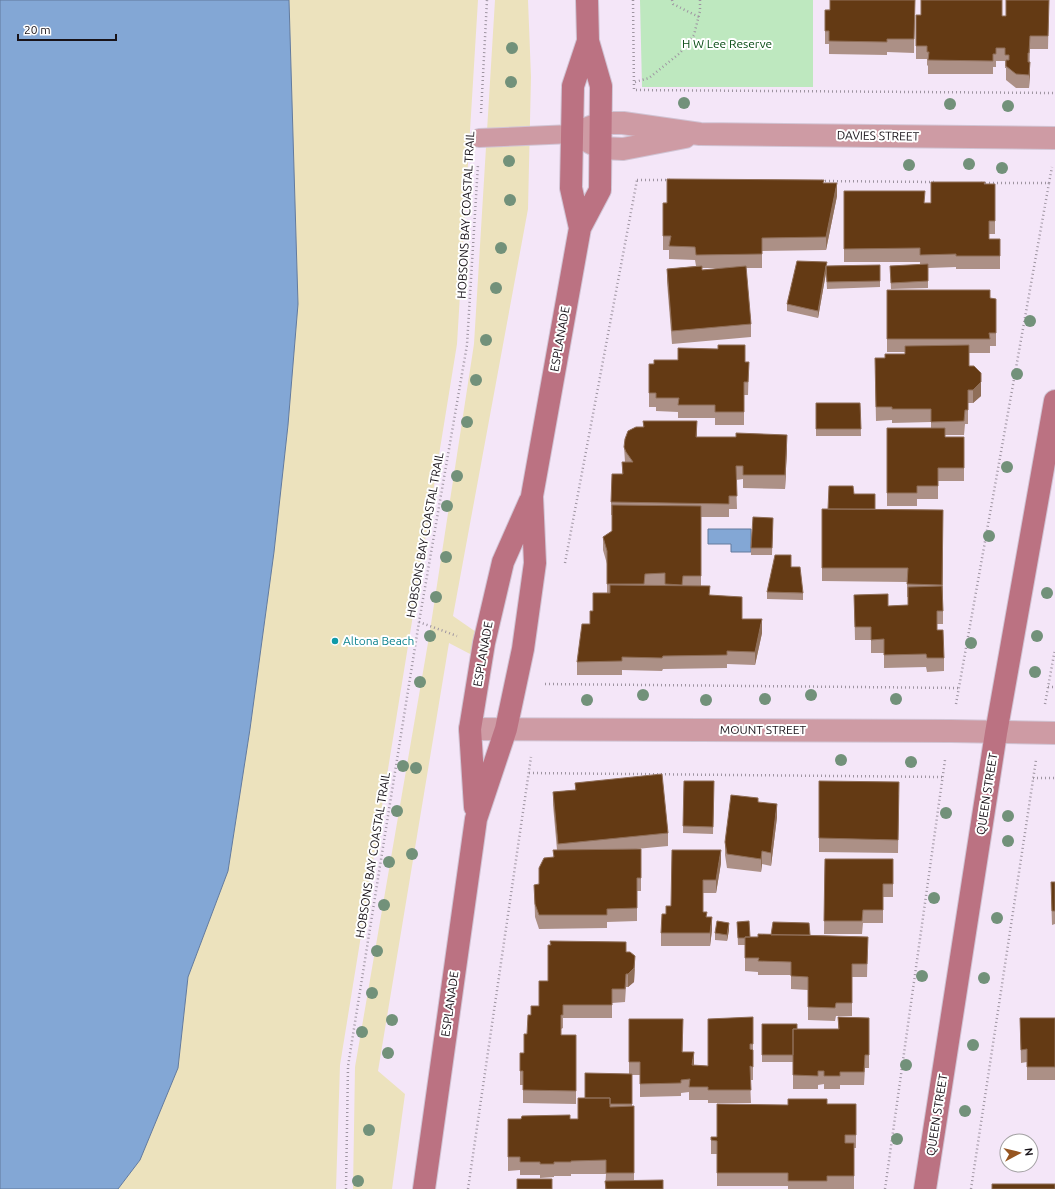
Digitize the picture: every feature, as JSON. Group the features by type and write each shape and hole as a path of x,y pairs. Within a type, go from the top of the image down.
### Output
{"street":[{"name":"ESPLANADE","path":"424,1189 476,819 506,730 523,649 535,563 532,496 580,228 600,190 602,86 588,41 587,0"},
{"name":"ESPLANADE","path":"580,228 571,188 573,86 588,41"},
{"name":"DAVIES STREET","path":"572,134 601,123 623,123 700,134 1055,138"},
{"name":"DAVIES STREET","path":"572,134 601,148 623,148 700,134"},
{"name":"QUEEN STREET","path":"925,1189 996,733 1055,401"},
{"name":"ESPLANADE","path":"476,819 470,729 484,643 502,562 532,496"},
{"name":"MOUNT STREET","path":"470,729 951,731 1047,733"}],"lane":[{"path":"479,138 572,134"}],"path":[{"name":"HOBSONS BAY COASTAL TRAIL","path":"346,1189 348,1066 419,622 467,345 487,0"},
{"path":"633,0 633,124"},
{"path":"672,0 673,4 699,17"},
{"path":"634,82 649,78 680,52 694,35 699,17 700,0"},
{"path":"634,90 1055,93"},
{"path":"564,569 637,180 640,159 636,146"},
{"path":"885,1189 942,777 1053,164"},
{"path":"637,180 676,180"},
{"path":"817,181 935,182"},
{"path":"974,183 1049,183"},
{"path":"419,622 461,638"},
{"path":"971,1189 1033,778 1047,733 1048,687 1055,649"},
{"path":"544,678 542,684 959,688"},
{"path":"1048,687 1055,687"},
{"path":"468,1189 534,730"},
{"path":"529,773 942,777"},
{"path":"1033,778 1055,778"}],"green space":[{"name":"H W Lee Reserve","path":"640,0 813,0 813,87 642,87"}],"sand":[{"name":"Altona Beach","path":"289,0 478,0 457,344 340,1065 336,1189 118,1189 140,1160 178,1068 188,977 228,871 250,729 274,552 288,425 298,304"},
{"path":"495,0 528,0 531,77 528,209 453,616 476,632 472,655 449,643 378,1071 405,1094 392,1189 353,1189 355,1067 429,637 474,344"}],"water":[{"path":"0,0 289,0 298,304 288,425 274,552 250,729 228,871 188,977 178,1068 140,1160 118,1189 0,1189"},
{"path":"708,529 751,529 751,552 731,552 731,544 708,544"}],"building":[{"path":"830,0 915,0 914,39 887,39 887,42 829,41 829,31 825,31 825,10 830,10"},
{"path":"921,0 1002,0 1002,16 1006,16 1006,0 1049,0 1048,36 1030,36 1028,53 1028,62 1030,62 1029,75 1016,74 1006,66 1006,60 1009,60 1009,55 1005,55 1005,48 996,48 996,54 993,54 993,61 928,60 929,52 927,52 927,46 916,46 916,15 921,15"},
{"path":"667,179 824,180 823,183 837,183 826,237 762,238 762,254 696,255 695,247 669,246 671,236 663,236 663,203 667,203"},
{"path":"931,182 985,182 984,184 995,184 995,221 989,221 989,239 1000,239 1000,256 956,256 956,254 920,255 920,248 844,249 844,191 925,191 924,203 931,203"},
{"path":"797,261 827,262 818,311 787,304"},
{"path":"928,264 928,281 891,283 890,266"},
{"path":"880,265 880,281 827,282 826,266"},
{"path":"702,266 702,270 746,266 751,324 672,331 667,269"},
{"path":"887,290 990,290 990,298 996,299 996,333 989,333 990,339 887,339"},
{"path":"718,345 745,345 745,362 749,362 748,382 744,382 744,412 715,412 715,405 678,405 679,398 656,398 656,393 649,393 649,364 654,364 654,360 678,360 678,348 718,349"},
{"path":"969,345 969,366 974,366 981,373 981,382 973,390 968,390 968,410 965,410 964,421 931,422 931,409 892,409 892,407 876,407 875,358 885,358 885,354 905,354 905,346"},
{"path":"816,403 860,403 861,429 816,429"},
{"path":"643,421 697,421 696,437 736,437 736,433 787,435 785,475 743,475 743,466 736,466 737,496 729,496 729,504 611,502 612,474 623,474 622,462 633,462 624,447 628,431 636,427 644,427"},
{"path":"887,428 945,428 945,437 964,437 964,468 938,468 938,486 917,486 917,493 887,493"},
{"path":"829,486 853,486 854,494 875,494 875,509 828,509"},
{"path":"612,505 701,506 701,576 683,576 682,585 665,584 665,573 645,574 644,584 607,584 607,551 603,537 612,531"},
{"path":"822,509 943,510 942,585 907,584 908,568 822,568"},
{"path":"753,517 773,518 772,548 751,548"},
{"path":"775,555 791,555 791,567 800,567 803,593 767,592"},
{"path":"610,585 710,586 709,595 742,597 742,619 762,619 755,652 727,651 727,655 663,656 662,658 622,657 622,661 577,662 582,624 590,624 590,611 593,611 593,593 610,593"},
{"path":"942,586 943,611 937,611 937,630 943,630 944,658 927,658 926,654 884,655 884,639 871,640 871,627 855,627 854,595 888,594 888,606 908,605 908,587"},
{"path":"662,774 668,833 558,844 553,792 576,790 575,783"},
{"path":"684,781 714,781 713,827 683,826"},
{"path":"819,781 899,782 898,840 819,838"},
{"path":"731,795 758,798 758,802 777,804 771,853 762,851 761,859 727,854 725,842"},
{"path":"641,849 641,878 637,878 637,908 607,909 607,915 539,915 535,904 534,885 539,884 539,868 544,858 554,857 553,850"},
{"path":"672,850 721,850 716,880 703,880 703,912 707,912 706,917 712,917 710,933 661,933 662,914 666,914 666,906 671,906"},
{"path":"825,859 893,859 893,884 883,884 883,910 863,910 862,921 824,921"},
{"path":"1051,882 1055,882 1055,911 1052,911"},
{"path":"717,921 729,923 727,935 715,933"},
{"path":"749,921 750,937 738,938 737,922"},
{"path":"773,922 809,923 810,935 771,935"},
{"path":"758,934 868,937 867,964 852,964 852,1003 836,1003 835,1008 808,1007 808,977 791,976 791,962 758,961 759,958 745,958 745,937 758,937"},
{"path":"550,941 626,942 626,952 630,952 635,956 634,968 626,974 625,989 612,989 612,1005 563,1005 563,1015 561,1015 561,1035 576,1035 576,1091 523,1090 523,1071 520,1071 520,1053 524,1053 524,1034 527,1034 528,1015 531,1015 531,1006 539,1006 539,981 548,981 548,945 551,945"},
{"path":"753,1017 753,1044 750,1044 750,1049 753,1050 753,1067 750,1066 751,1090 708,1090 708,1087 689,1087 690,1079 681,1080 681,1083 640,1084 640,1062 629,1062 629,1019 683,1019 682,1052 694,1052 692,1065 708,1066 708,1019"},
{"path":"838,1017 869,1018 869,1055 865,1055 864,1072 840,1072 840,1076 824,1076 824,1071 818,1071 818,1076 793,1075 793,1029 839,1029"},
{"path":"1020,1018 1055,1018 1055,1067 1027,1067 1027,1049 1021,1050"},
{"path":"762,1024 797,1024 797,1029 793,1029 793,1055 762,1055"},
{"path":"585,1073 632,1074 632,1104 610,1104 610,1098 585,1098"},
{"path":"578,1098 610,1098 610,1107 634,1106 634,1173 606,1173 606,1160 540,1164 540,1162 520,1162 520,1157 508,1157 508,1119 521,1119 522,1116 570,1115 570,1119 578,1119"},
{"path":"788,1099 827,1099 827,1104 856,1104 856,1135 845,1135 845,1143 854,1143 854,1176 827,1176 827,1181 788,1181 788,1173 717,1173 717,1141 711,1140 711,1137 717,1137 717,1104 788,1105"},
{"path":"517,1179 552,1179 552,1189 517,1189"},
{"path":"663,1180 663,1189 606,1189 605,1181"},
{"path":"992,1184 1055,1184 1055,1189 992,1189"}],"place":[{"name":"Altona Beach","path":"335,641"}]}
